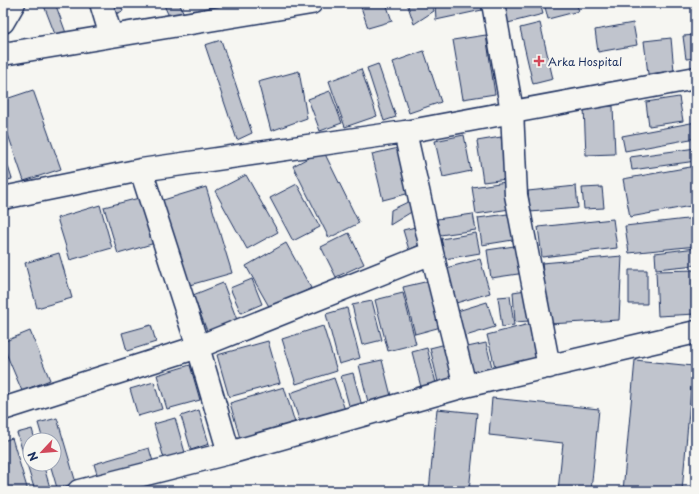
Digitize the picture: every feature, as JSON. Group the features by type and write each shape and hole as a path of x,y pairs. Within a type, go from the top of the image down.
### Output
{"street":[{"path":"3,22 14,3"},
{"path":"101,3 111,36"},
{"path":"3,54 311,3"},
{"path":"492,3 512,111 516,196 549,366"},
{"path":"3,198 141,170 405,132 696,78"},
{"path":"405,132 432,254 465,386"},
{"path":"141,170 198,347 229,453"},
{"path":"3,409 198,347 432,254"},
{"path":"79,491 229,453 465,386 696,332"}],"building":[{"path":"43,3 55,3 66,33 56,37"},
{"path":"108,3 120,3 123,11 113,15"},
{"path":"163,3 179,3 186,18 173,25"},
{"path":"373,3 386,3 392,21 368,28 361,7"},
{"path":"407,3 431,3 434,11 414,24"},
{"path":"435,3 481,3 482,10 436,20"},
{"path":"503,3 540,3 543,14 508,23"},
{"path":"544,3 576,3 579,11 548,19"},
{"path":"540,23 553,79 533,84 520,28"},
{"path":"633,23 637,45 598,52 595,30"},
{"path":"486,35 495,94 463,99 453,40"},
{"path":"696,35 696,58 686,59 683,36"},
{"path":"671,38 674,71 648,74 644,41"},
{"path":"221,40 252,133 237,140 205,45"},
{"path":"424,51 441,102 409,113 393,62"},
{"path":"378,64 396,117 384,121 367,68"},
{"path":"361,69 377,116 345,127 329,81"},
{"path":"299,71 307,118 271,131 258,82"},
{"path":"33,90 61,169 24,181 3,120 3,100"},
{"path":"330,91 342,123 320,131 308,99"},
{"path":"679,97 683,121 649,126 646,102"},
{"path":"613,106 615,154 586,155 584,107"},
{"path":"696,122 696,138 625,151 622,136"},
{"path":"464,135 471,171 443,177 435,141"},
{"path":"501,137 507,179 483,182 477,141"},
{"path":"403,147 414,192 383,200 372,154"},
{"path":"696,148 696,161 632,170 630,157"},
{"path":"323,150 359,223 329,238 293,166"},
{"path":"3,151 12,179 3,181"},
{"path":"696,166 696,205 630,217 623,179"},
{"path":"246,175 278,232 247,249 215,191"},
{"path":"506,182 510,209 476,214 472,187"},
{"path":"297,184 320,227 293,241 270,198"},
{"path":"576,186 578,208 530,212 528,191"},
{"path":"206,187 232,273 186,286 160,201"},
{"path":"602,187 604,208 584,209 582,188"},
{"path":"143,197 155,243 118,254 104,207"},
{"path":"412,200 413,211 390,225 391,210"},
{"path":"100,205 112,248 70,260 57,218"},
{"path":"515,213 519,239 482,245 478,218"},
{"path":"473,214 476,230 440,235 437,219"},
{"path":"696,218 696,246 629,253 625,226"},
{"path":"613,219 617,248 542,257 538,227"},
{"path":"420,226 425,242 409,250 403,230"},
{"path":"349,233 364,264 336,277 321,247"},
{"path":"476,233 480,253 445,259 441,239"},
{"path":"286,243 311,288 271,310 246,266"},
{"path":"521,245 525,273 491,278 487,250"},
{"path":"696,248 696,265 656,269 655,253"},
{"path":"59,253 72,298 37,308 25,263"},
{"path":"622,256 619,320 549,324 542,263"},
{"path":"480,259 490,293 456,303 446,268"},
{"path":"629,270 647,270 647,304 629,304"},
{"path":"696,270 696,314 658,316 656,271"},
{"path":"252,279 262,304 241,313 230,288"},
{"path":"429,281 441,327 415,334 403,287"},
{"path":"223,283 239,325 209,336 193,295"},
{"path":"526,290 529,321 515,322 513,292"},
{"path":"403,293 416,344 388,351 375,300"},
{"path":"510,296 514,325 502,327 498,297"},
{"path":"372,301 382,340 362,345 352,305"},
{"path":"487,302 495,327 459,338 451,313"},
{"path":"347,308 360,358 339,364 326,314"},
{"path":"529,324 538,361 496,371 487,335"},
{"path":"151,325 156,342 127,351 122,333"},
{"path":"323,326 337,371 296,384 282,339"},
{"path":"30,331 50,380 22,391 3,346 3,342"},
{"path":"268,341 280,383 229,397 217,355"},
{"path":"486,343 493,371 470,376 463,348"},
{"path":"446,344 454,378 438,382 430,348"},
{"path":"427,348 437,387 422,391 412,352"},
{"path":"382,360 391,396 368,402 359,365"},
{"path":"635,360 693,366 682,491 623,491"},
{"path":"190,365 200,400 167,409 157,375"},
{"path":"353,373 362,406 350,409 341,376"},
{"path":"334,378 345,410 301,425 290,393"},
{"path":"154,382 162,409 138,416 130,389"},
{"path":"284,387 296,426 241,442 230,403"},
{"path":"492,398 599,409 591,491 558,491 563,443 489,435"},
{"path":"437,409 477,413 469,491 429,491"},
{"path":"199,410 209,444 191,450 181,416"},
{"path":"57,418 61,432 41,432 38,423"},
{"path":"175,418 186,456 165,462 154,424"},
{"path":"32,429 33,432 22,432 22,449 17,433"},
{"path":"62,435 76,483 57,488 52,472 62,472"},
{"path":"12,438 28,491 3,491 3,441"},
{"path":"149,448 154,465 99,481 94,464"},
{"path":"29,472 45,472 51,491 35,491"}],"place":[{"name":"Arka Hospital","path":"539,61"}]}
